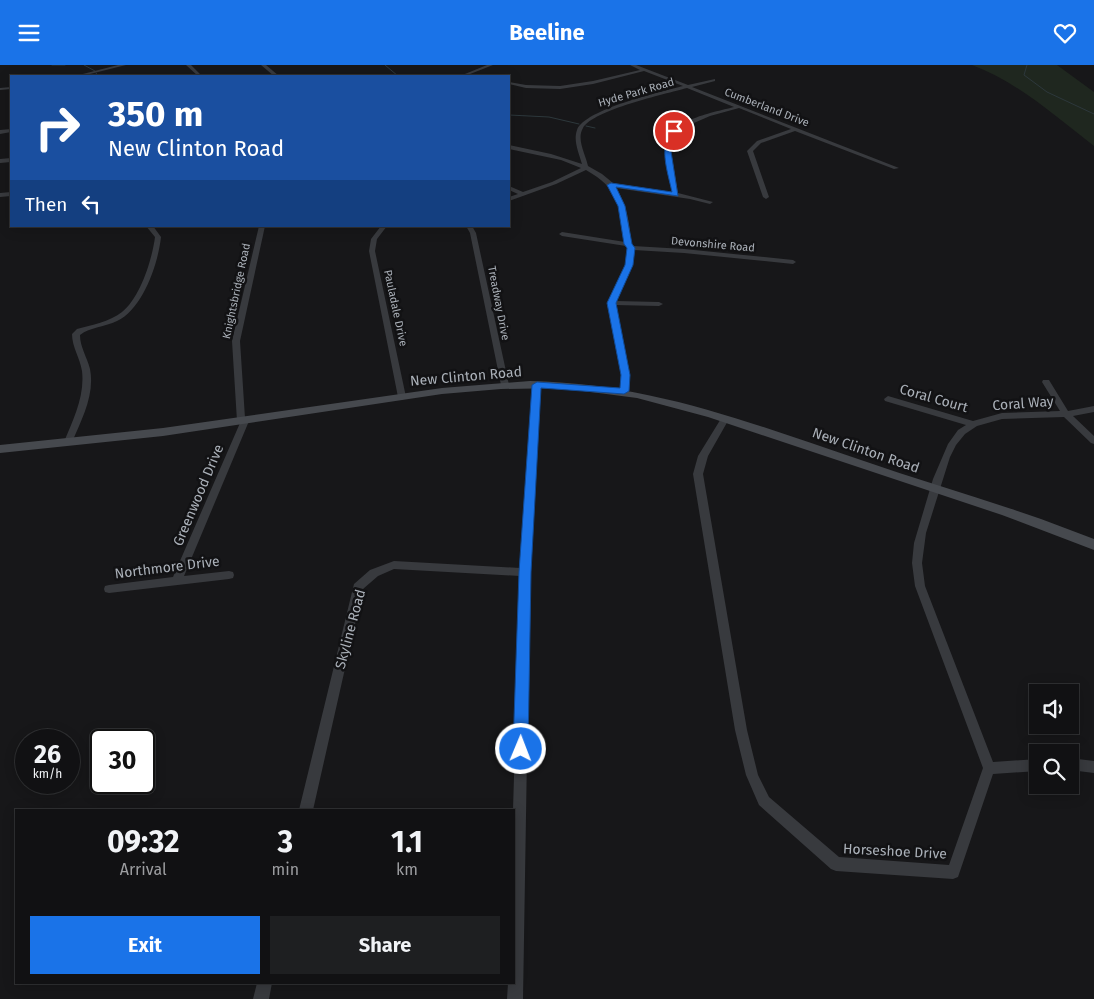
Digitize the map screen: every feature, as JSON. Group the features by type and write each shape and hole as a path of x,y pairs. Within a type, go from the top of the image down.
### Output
{"street":[{"path":"82,75 124,65"},
{"path":"188,65 199,75"},
{"path":"263,65 276,75"},
{"path":"465,75 491,65"},
{"name":"Cumberland Drive","path":"632,65 896,168"},
{"path":"510,83 541,89 571,88 644,70"},
{"path":"471,73 479,75"},
{"name":"Hyde Park Road","path":"586,167 580,153 578,137 581,127 589,119 604,111 713,80"},
{"path":"676,195 667,145 669,137 687,123 738,107"},
{"path":"766,197 750,151 759,142 795,129"},
{"path":"510,147 550,156 586,167 611,185 622,206 629,246 629,265 611,303 625,375 624,391"},
{"path":"510,199 574,175 586,167"},
{"path":"611,185 710,202"},
{"path":"510,188 523,194"},
{"path":"68,442 83,404 86,388 86,373 76,334 123,316 132,306 157,248 158,237 156,232 150,227"},
{"name":"Knightsbridge Road","path":"243,421 236,341 262,227"},
{"name":"Pauladale Drive","path":"383,227 374,239 372,251 402,397"},
{"name":"Treadway Drive","path":"470,227 474,233 504,385"},
{"name":"Devonshire Road","path":"562,234 629,246 793,262"},
{"path":"611,303 659,304"},
{"path":"1046,382 1066,414 1094,441"},
{"name":"New Clinton Road","path":"0,449 243,421 402,397 504,385 537,385 624,391 673,402 725,419 1039,524 1094,545"},
{"path":"515,999 515,926 525,572 537,385"},
{"name":"Coral Court","path":"888,399 973,423"},
{"name":"Coral Way","path":"973,423 1006,416 1066,414 1094,409"},
{"name":"Horseshoe Drive","path":"725,419 703,456 698,474 741,730 752,775 764,801 836,864 952,872 989,768"},
{"name":"Greenwood Drive","path":"177,581 243,421"},
{"path":"973,423 952,443 917,544 917,573 989,768 1029,766"},
{"name":"Skyline Road","path":"306,809 358,587 368,576 382,568 394,565 525,572"},
{"name":"Northmore Drive","path":"109,589 229,575"},
{"path":"1079,766 1094,767"},
{"path":"261,999 265,984"}],"shaded area":[{"path":"972,65 1057,65 1094,92 1094,146 1021,90"}],"waterway":[{"path":"52,65 65,65"},
{"path":"84,65 95,71"},
{"path":"385,65 397,75"},
{"path":"1027,65 1024,75 1047,92 1094,114"},
{"path":"510,115 549,117 579,124"},
{"path":"586,126 595,128"}],"route":[{"path":"521,749 525,572 537,385 560,385 624,391 625,375 611,303 629,265 631,248 628,244 622,206 611,185 676,195 667,145 669,137 674,131"}]}
